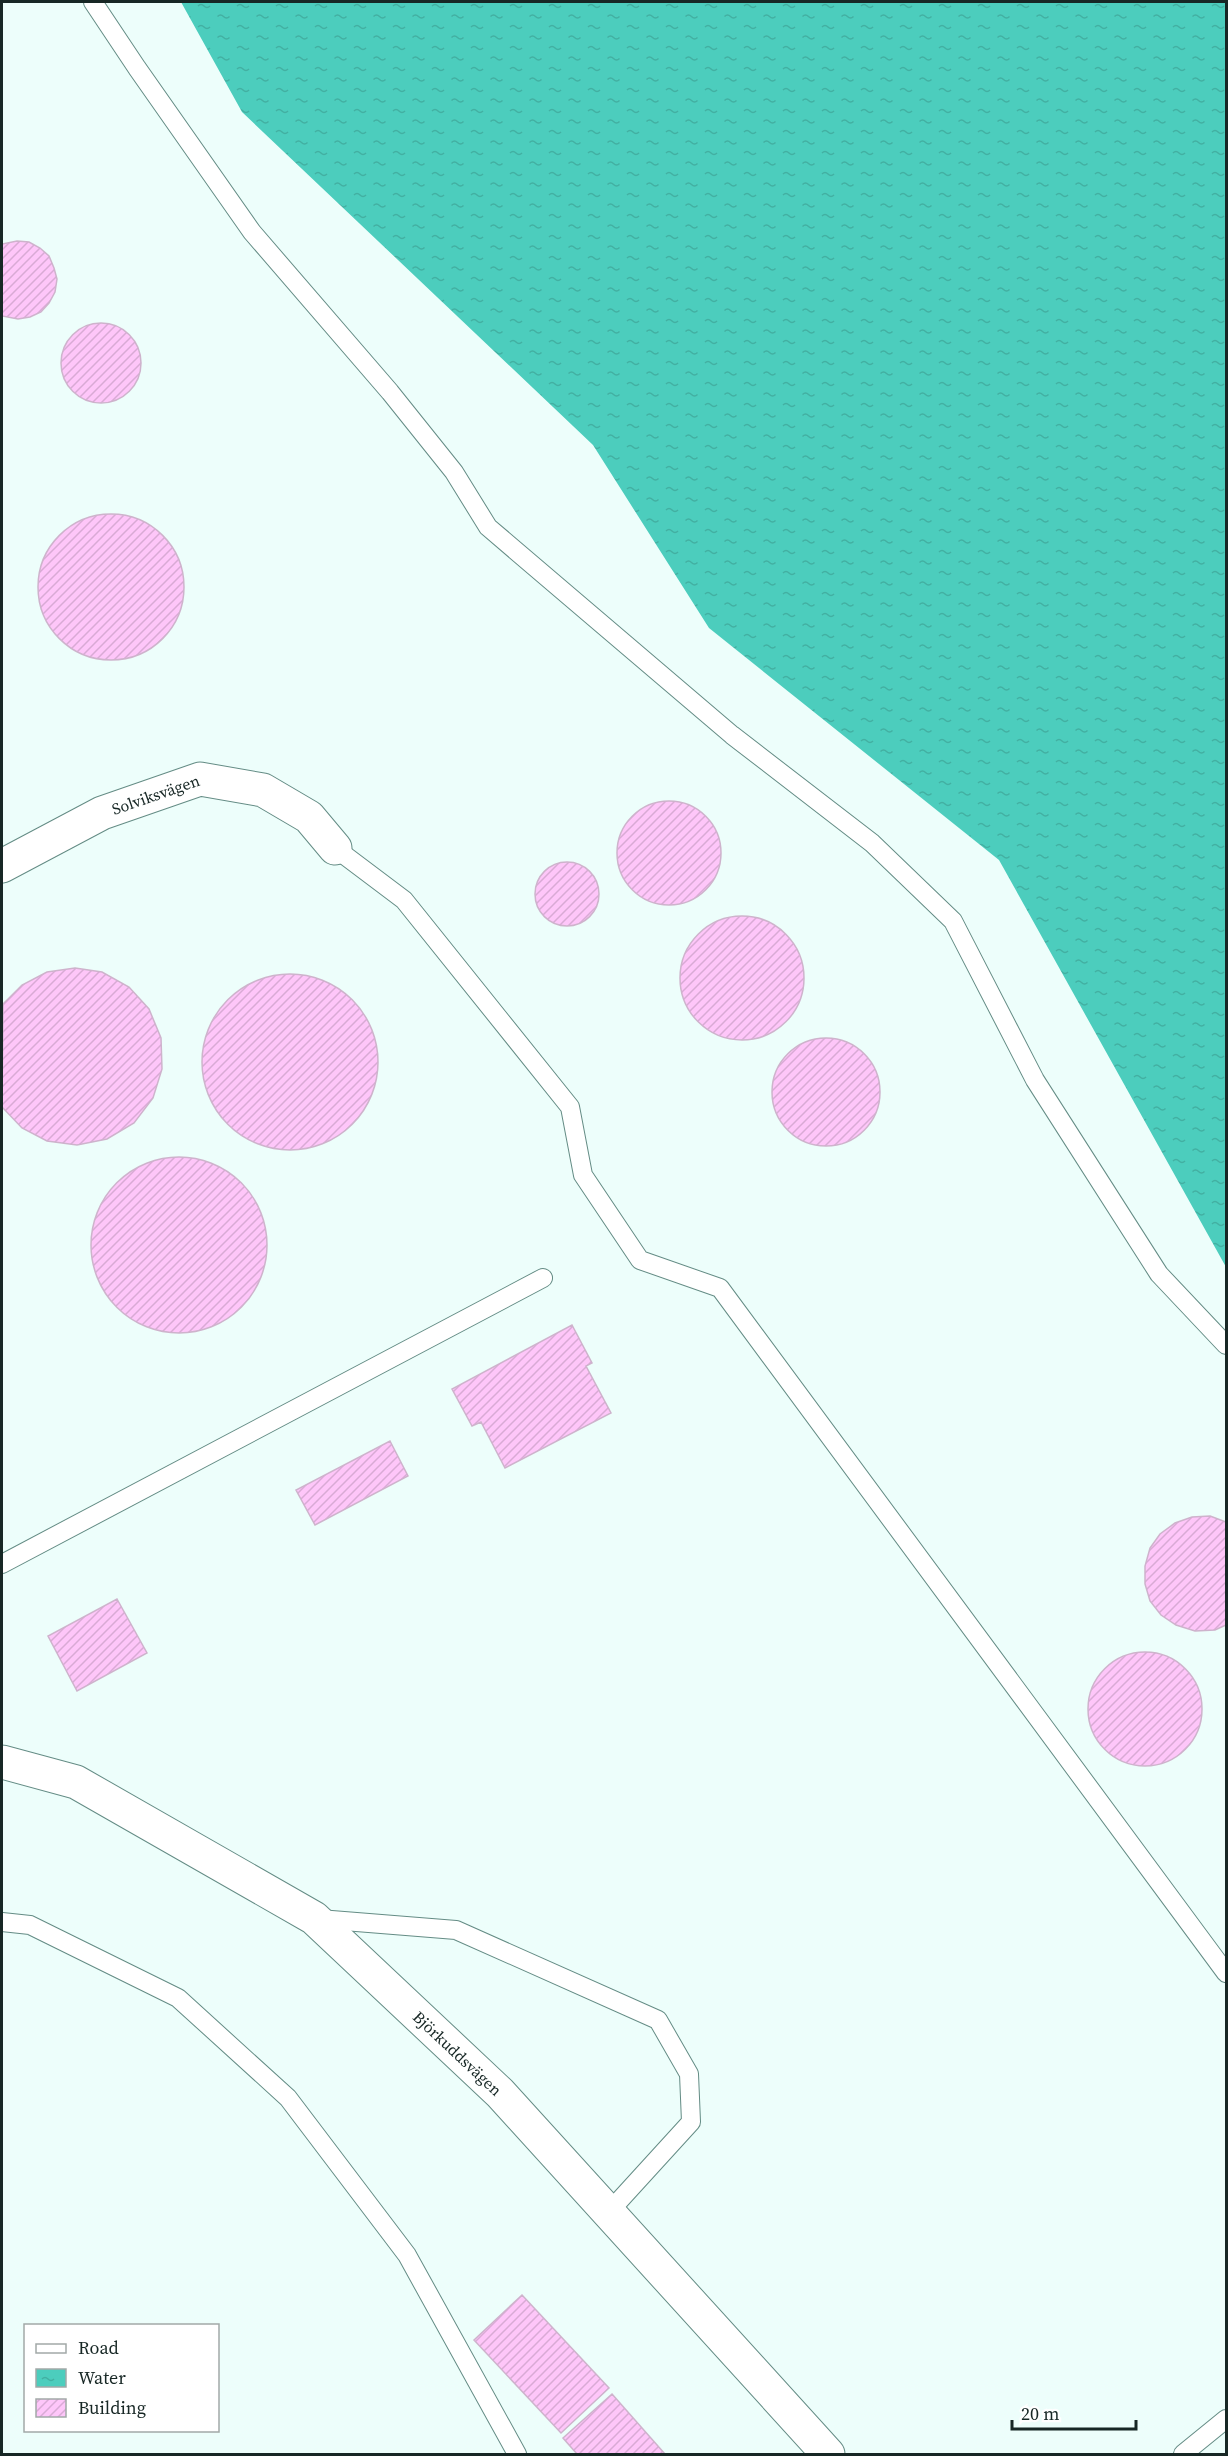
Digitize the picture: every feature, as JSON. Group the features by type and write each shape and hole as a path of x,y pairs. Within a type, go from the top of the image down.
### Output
{"street":[{"name":"Solviksvägen","path":"2,866 102,813 200,778 263,790 309,817 335,848"},
{"name":"Björkuddsvägen","path":"2,1762 76,1782 314,1918 500,2093 828,2454"}],"lane":[{"path":"93,2 252,232 390,392 440,454 454,472 488,527 732,735 872,843 953,921 1035,1080 1159,1274 1227,1345"},
{"path":"335,848 404,900 570,1107 583,1175 640,1260 720,1288 1227,1973"},
{"path":"2,1564 543,1278"},
{"path":"314,1918 456,1930 658,2020 689,2074 691,2122 608,2213"},
{"path":"2,1922 30,1925 178,1998 288,2098 407,2255 516,2454"},
{"path":"1183,2454 1227,2419"}],"water":[{"path":"181,2 1226,2 1226,1267 999,860 709,628 593,445 242,112"}],"building":[{"path":"17,241 29,242 49,256 57,279 55,292 41,312 18,319 2,316 2,244"},
{"path":"101,323 116,326 129,335 138,348 141,363 138,378 129,391 116,400 101,403 86,400 73,391 64,378 61,363 64,348 73,335 86,326"},
{"path":"111,514 139,520 162,536 178,559 184,587 178,615 162,638 139,654 111,660 83,654 60,638 44,615 38,587 44,559 60,536 83,520"},
{"path":"669,801 689,805 706,816 717,833 721,853 717,873 706,890 689,901 669,905 649,901 632,890 621,873 617,853 621,833 632,816 649,805"},
{"path":"561,862 573,862 590,871 597,882 599,894 597,906 590,917 573,926 561,926 549,921 540,912 535,900 535,888 540,876 549,867"},
{"path":"742,916 766,921 786,934 799,954 804,978 799,1002 786,1022 766,1035 742,1040 718,1035 698,1022 685,1002 680,978 685,954 698,934 718,921"},
{"path":"75,968 102,972 129,987 149,1009 161,1038 162,1069 153,1098 134,1123 107,1139 77,1145 47,1141 22,1128 2,1107 3,1004 22,985 47,972"},
{"path":"290,974 324,981 339,989 352,1000 363,1013 371,1028 378,1062 371,1096 363,1111 352,1124 339,1135 324,1143 290,1150 256,1143 241,1135 228,1124 217,1111 209,1096 202,1062 209,1028 217,1013 228,1000 241,989 256,981"},
{"path":"826,1038 847,1042 864,1054 876,1071 880,1092 876,1113 864,1130 847,1142 826,1146 805,1142 788,1130 776,1113 772,1092 776,1071 788,1054 805,1042"},
{"path":"179,1157 213,1164 228,1172 241,1183 252,1196 260,1211 267,1245 260,1279 252,1294 241,1307 228,1318 213,1326 179,1333 145,1326 130,1318 117,1307 106,1294 98,1279 91,1245 98,1211 106,1196 117,1183 130,1172 145,1164"},
{"path":"572,1325 592,1363 586,1366 611,1413 505,1468 481,1422 472,1426 452,1389"},
{"path":"390,1441 408,1476 315,1525 296,1490"},
{"path":"1210,1516 1226,1522 1226,1625 1215,1630 1195,1631 1176,1625 1161,1615 1150,1601 1145,1584 1145,1566 1150,1548 1160,1534 1175,1523 1192,1517"},
{"path":"117,1599 147,1653 77,1691 48,1636"},
{"path":"1145,1652 1167,1656 1186,1668 1198,1687 1202,1709 1198,1731 1186,1750 1167,1762 1145,1766 1123,1762 1104,1750 1092,1731 1088,1709 1092,1687 1104,1668 1123,1656"},
{"path":"522,2295 609,2388 561,2433 474,2340"},
{"path":"612,2394 665,2454 577,2454 563,2438"}]}
